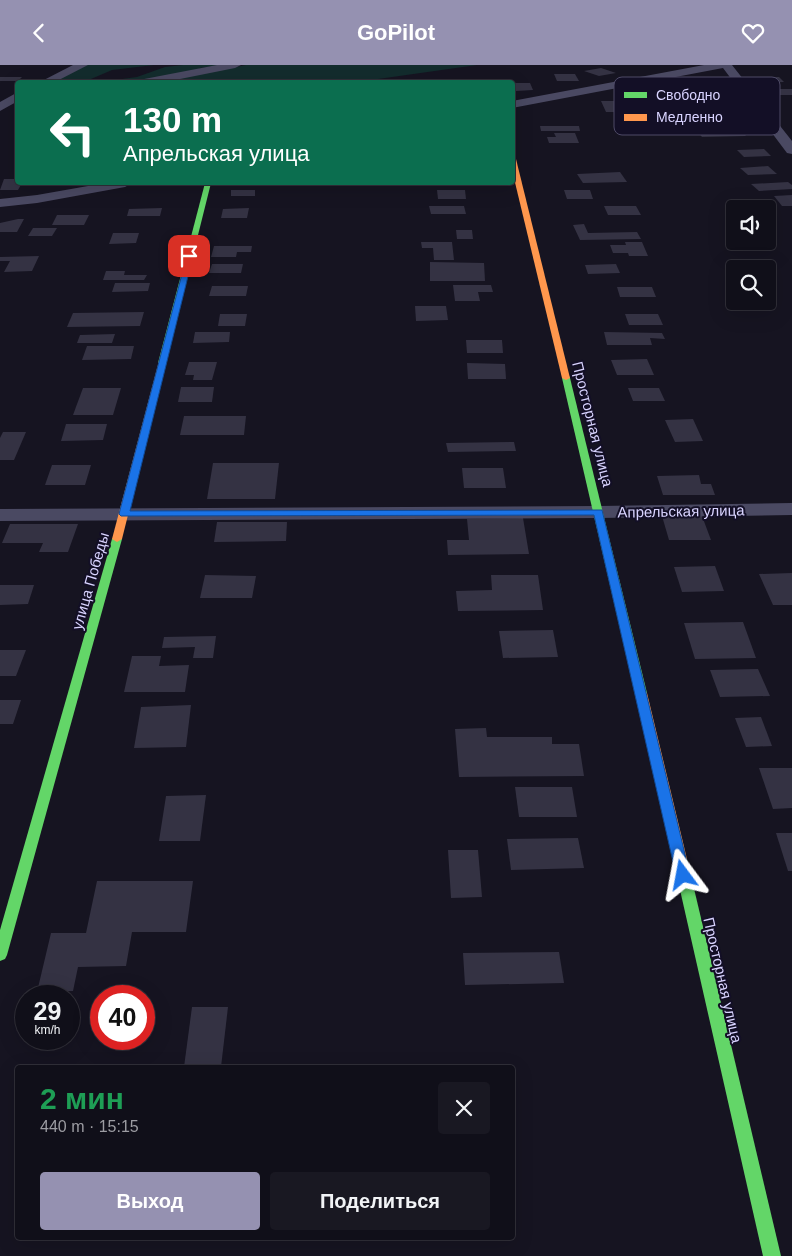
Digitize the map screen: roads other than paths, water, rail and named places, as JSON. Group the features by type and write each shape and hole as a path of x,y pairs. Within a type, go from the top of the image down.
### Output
{"street":[{"path":"50,80 82,65"},
{"path":"155,80 235,65"},
{"path":"659,77 722,65"},
{"path":"726,65 735,77"},
{"path":"515,104 614,86"},
{"path":"0,107 15,97"},
{"path":"0,107 15,104"},
{"path":"780,135 792,150"},
{"name":"Просторная улица","path":"515,167 598,512 772,1256"},
{"path":"0,203 37,199 114,185"},
{"name":"улица Победы","path":"0,955 124,514 207,185"},
{"name":"Апрельская улица","path":"0,515 598,512 792,509"}]}
